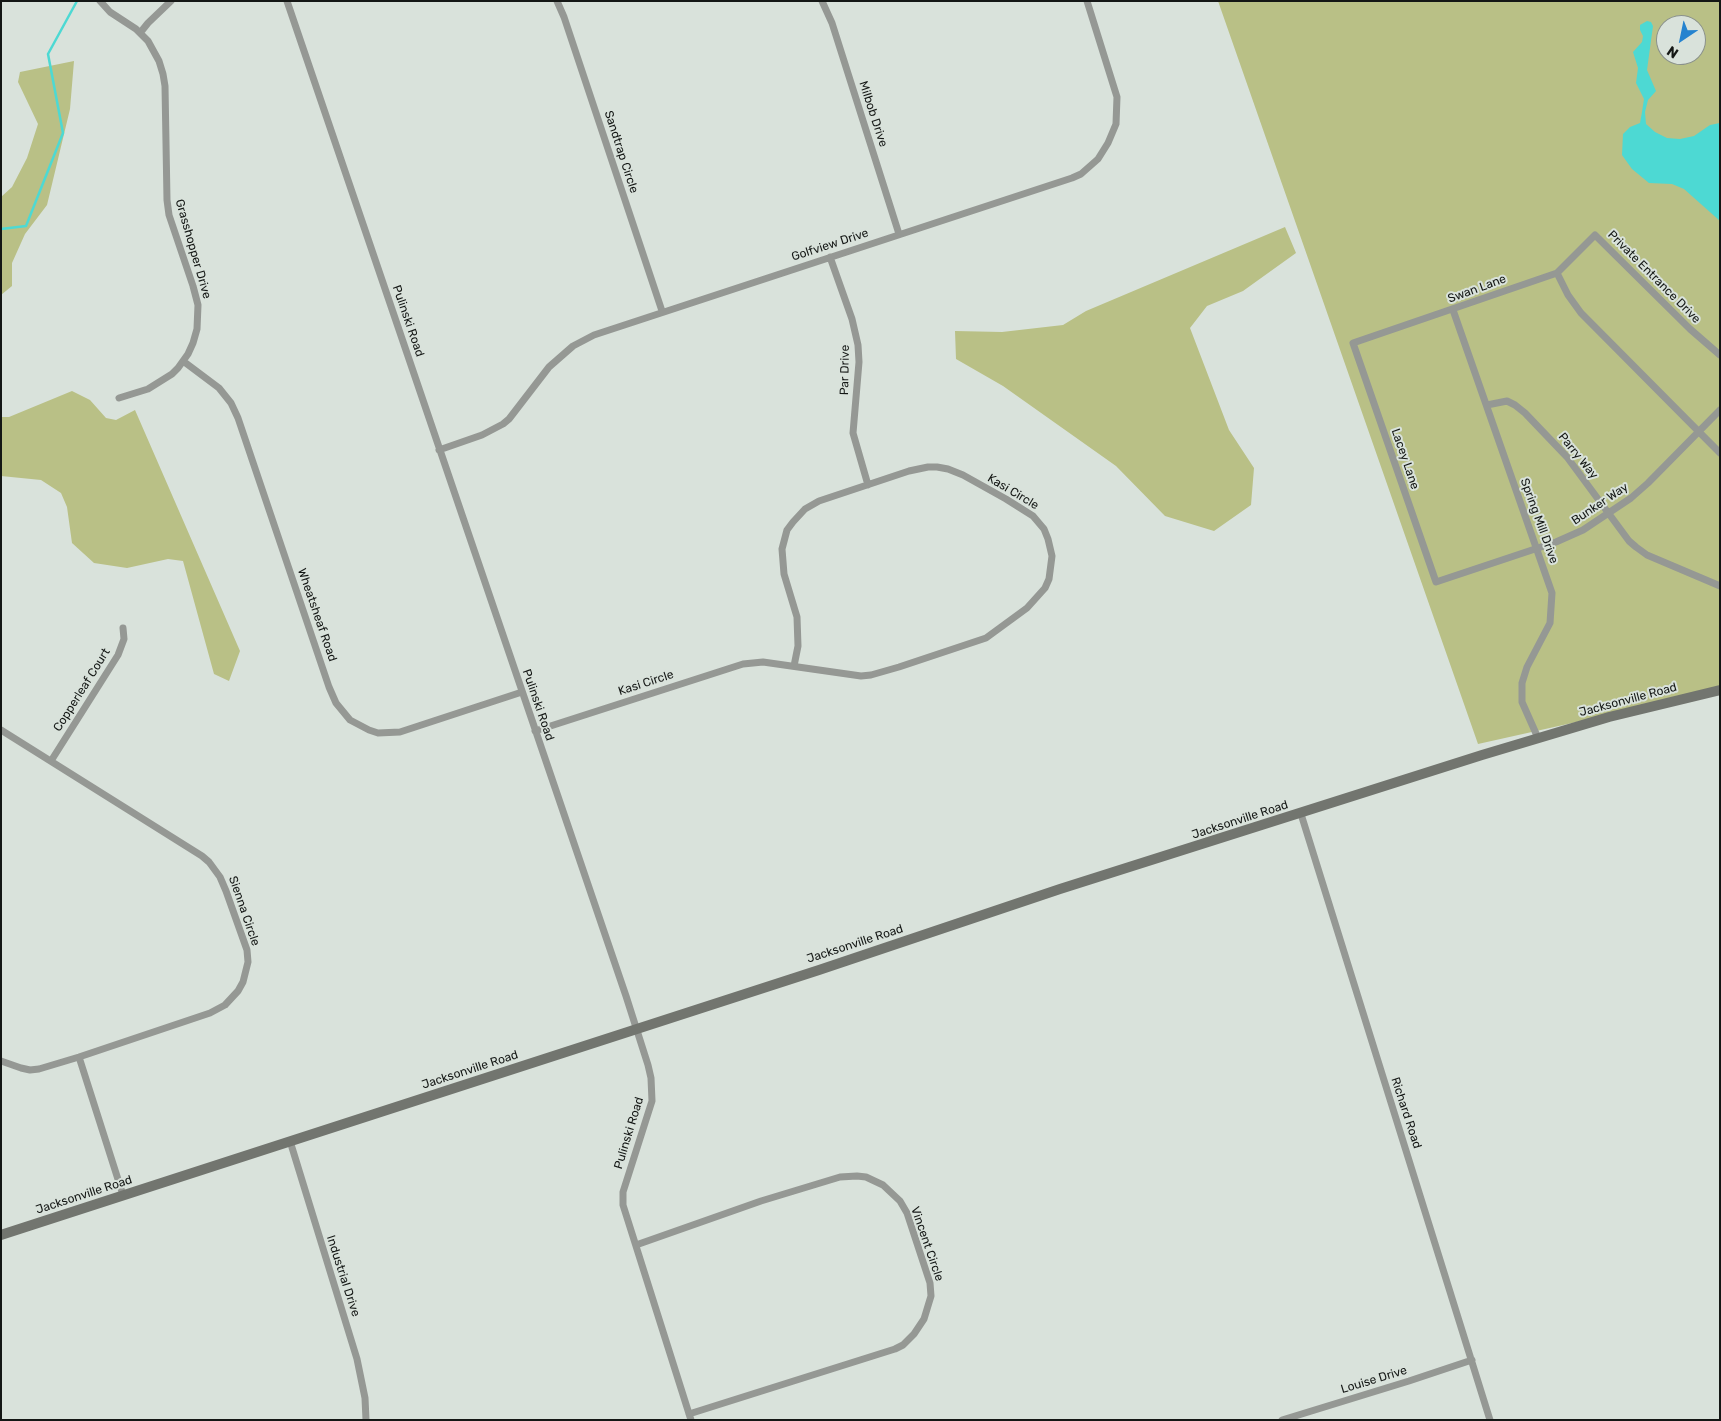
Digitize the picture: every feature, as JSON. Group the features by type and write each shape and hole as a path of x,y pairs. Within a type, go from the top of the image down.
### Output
{"main road":[{"name":"Jacksonville Road","path":"1,1235 1052,892 1538,738 1609,717 1720,690"}],"street":[{"name":"Grasshopper Drive","path":"100,1 110,12 140,33 153,49 163,74 169,215 198,305 197,329 193,343 183,361 172,374 148,389 119,398"},
{"path":"140,33 171,1"},
{"name":"Pulinski Road","path":"287,1 648,1065 652,1090 649,1112 623,1192 623,1205 690,1417"},
{"name":"Sandtrap Circle","path":"557,1 662,311"},
{"name":"Milbob Drive","path":"822,1 832,23 899,234"},
{"name":"Golfview Drive","path":"440,450 482,435 503,424 549,368 573,346 594,335 1081,174 1098,159 1108,144 1116,124 1117,97 1087,1"},
{"name":"Swan Lane","path":"1353,343 1557,273 1595,235"},
{"name":"Private Entrance Drive","path":"1595,235 1690,329 1720,355"},
{"name":"Par Drive","path":"830,257 852,319 858,344 859,362 853,440 868,485"},
{"path":"1557,273 1581,313 1720,454"},
{"name":"Spring Mill Drive","path":"1453,310 1552,593 1550,623 1527,667 1522,683 1522,702 1538,738"},
{"name":"Lacey Lane","path":"1353,343 1436,582"},
{"name":"Wheatsheaf Road","path":"183,361 219,388 231,403 238,418 329,687 336,703 350,720 378,733 400,732 522,692"},
{"name":"Parry Way","path":"1487,405 1507,401 1525,413 1567,457 1629,541 1642,552 1720,586"},
{"name":"Bunker Way","path":"1436,582 1570,536 1609,513 1631,498 1648,483 1720,410"},
{"name":"Kasi Circle","path":"535,731 743,664 763,662 861,676 871,675 986,638 1027,608 1041,595 1049,579 1052,566 1051,548 1044,529 1038,521 1026,512 963,475 948,469 928,467 819,501 805,509 793,522 784,540 782,558 784,574 798,617 798,646 794,666"},
{"name":"Copperleaf Court","path":"51,761 118,655 124,639 123,628"},
{"name":"Sienna Circle","path":"1,730 209,862 220,877 247,950 248,962 243,982 232,999 218,1010 79,1058 39,1069 30,1070 1,1061"},
{"name":"Richard Road","path":"1301,814 1490,1420"},
{"path":"79,1058 123,1196"},
{"name":"Industrial Drive","path":"290,1141 358,1359 365,1398 366,1420"},
{"name":"Vincent Circle","path":"636,1245 769,1199 840,1177 866,1177 883,1185 894,1193 900,1201 907,1213 930,1283 931,1296 924,1319 914,1334 903,1345 690,1417"},
{"name":"Louise Drive","path":"1282,1420 1472,1360"}],"green space":[{"path":"1218,1 1720,1 1720,690 1478,744"},
{"path":"74,61 70,109 47,205 25,234 12,263 12,286 1,295 1,197 12,187 27,158 38,124 18,82 20,72"},
{"path":"1285,227 1296,253 1243,291 1207,306 1190,328 1229,430 1254,468 1251,505 1214,531 1165,516 1116,466 1003,386 956,359 955,331 1002,332 1063,325 1086,311"},
{"path":"72,391 90,400 106,418 116,420 135,410 240,651 229,681 214,674 183,561 168,559 127,568 94,563 72,543 67,507 61,493 41,480 1,476 1,417 9,417"}],"water":[{"path":"1647,21 1651,22 1653,26 1647,70 1656,91 1648,100 1645,112 1646,124 1655,132 1667,138 1680,139 1694,136 1710,125 1720,123 1720,221 1684,189 1672,184 1649,183 1632,169 1622,155 1623,134 1630,127 1640,123 1644,99 1636,83 1638,68 1633,52 1642,42 1643,36 1640,25"}],"waterway":[{"path":"1,229 26,226 63,133 48,54 77,1"}]}
